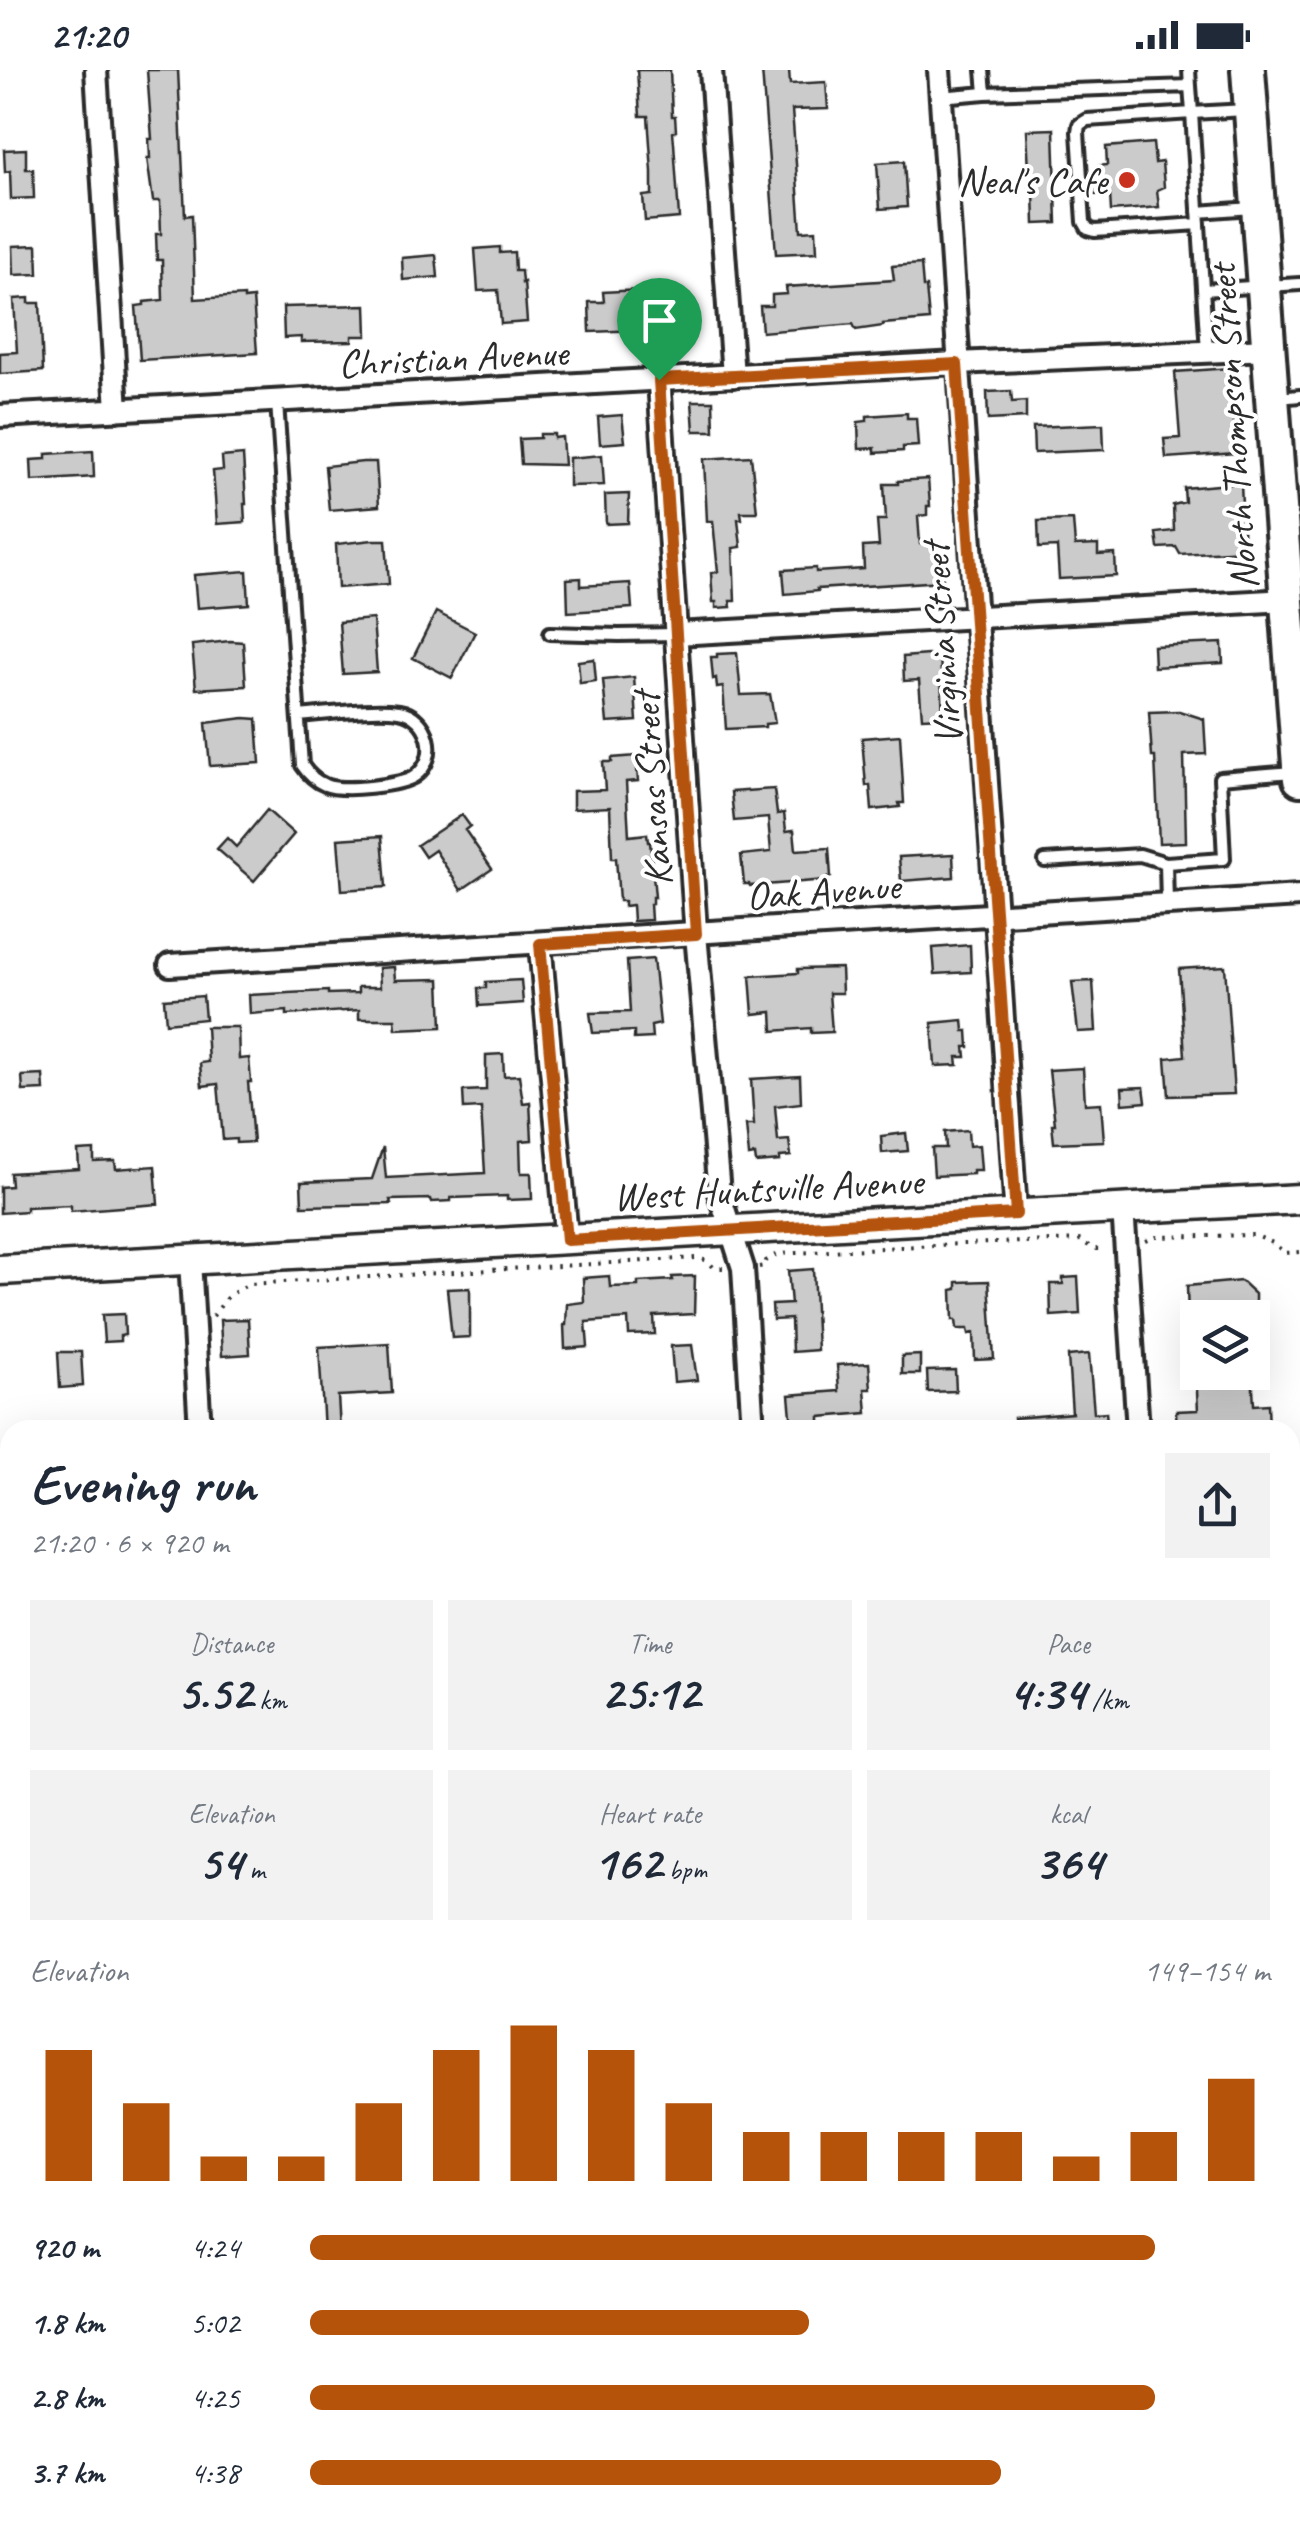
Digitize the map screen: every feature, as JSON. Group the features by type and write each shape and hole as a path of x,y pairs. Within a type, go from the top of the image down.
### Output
{"main road":[{"name":"North Thompson Street","path":"1248,70 1269,349 1286,397 1291,540 1286,600 1296,661 1300,775"},
{"name":"West Huntsville Avenue","path":"0,1270 1300,1199"}],"street":[{"path":"96,70 117,410"},
{"path":"712,70 732,376"},
{"name":"Virginia Street","path":"938,70 1016,1214"},
{"name":"Christian Avenue","path":"0,416 1269,349"},
{"name":"Kansas Street","path":"659,380 696,934 720,1193 743,1268 752,1420"},
{"path":"676,634 1286,600"},
{"name":"Oak Avenue","path":"170,965 1300,896"},
{"path":"540,944 567,1240"},
{"path":"1122,1208 1137,1420"},
{"path":"190,1260 199,1420"}],"lane":[{"path":"983,70 985,93"},
{"path":"1189,70 1207,352"},
{"path":"940,98 1190,86"},
{"path":"1252,110 1086,120 1079,125 1078,132 1084,222 1088,229 1258,208"},
{"path":"1203,290 1300,284"},
{"path":"276,402 302,764 313,778 329,786 397,784 424,768 428,736 423,724 407,713 386,710 299,716"},
{"path":"550,633 676,634"},
{"path":"1045,861 1140,855 1166,863 1224,859 1220,778 1300,775"},
{"path":"1166,863 1168,904"}],"path":[{"path":"211,1320 228,1296 249,1284 697,1258 714,1268 743,1268 765,1266 778,1254 934,1245 1082,1240 1092,1249 1140,1248 1156,1237 1254,1235 1285,1253 1300,1252"}],"building":[{"path":"147,70 178,70 185,216 192,215 195,299 253,298 257,353 140,360 136,306 163,300 162,260 157,260 156,234 161,234 160,201 153,201 147,158 152,139"},
{"path":"637,70 670,70 679,218 645,221 643,196 652,195 652,172 648,116 640,116"},
{"path":"762,70 789,70 790,84 826,82 828,109 792,110 801,231 816,230 817,252 776,254"},
{"path":"1054,129 1057,223 1035,224 1027,130"},
{"name":"Neal's Cafe","path":"1153,143 1155,163 1162,162 1164,187 1157,190 1159,207 1111,211 1110,194 1093,195 1091,173 1098,172 1097,166 1107,165 1106,147"},
{"path":"26,149 26,169 33,169 34,198 11,199 4,150"},
{"path":"904,161 907,207 880,209 877,163"},
{"path":"37,245 38,274 14,275 13,246"},
{"path":"500,247 500,253 514,252 515,271 521,271 527,322 501,324 498,290 478,291 475,249"},
{"path":"436,255 438,277 403,280 402,258"},
{"path":"921,264 929,320 856,330 853,324 762,332 760,306 772,306 772,295 787,294 786,287 894,280 892,266"},
{"path":"639,290 639,299 659,298 661,327 590,332 589,302 604,302 603,292"},
{"path":"29,298 29,303 40,303 43,371 0,374 0,353 17,352 14,299"},
{"path":"366,305 367,336 352,336 352,341 301,342 301,337 284,338 283,307"},
{"path":"1230,368 1236,453 1166,458 1164,439 1180,438 1175,372"},
{"path":"1011,391 1012,402 1026,401 1026,418 988,420 987,392"},
{"path":"692,401 713,401 714,431 694,431"},
{"path":"907,413 907,418 916,418 918,446 875,453 875,448 859,449 858,422 867,421 867,416"},
{"path":"622,415 625,442 600,444 598,417"},
{"path":"1103,424 1104,450 1034,453 1033,427"},
{"path":"540,434 562,437 564,465 521,464 519,439 540,438"},
{"path":"93,451 94,477 32,481 31,460 46,459 46,454"},
{"path":"243,455 245,522 217,524 213,471 223,470 222,457"},
{"path":"602,455 604,485 569,486 569,458"},
{"path":"751,456 757,512 741,512 742,519 738,519 741,547 733,548 735,601 730,601 731,607 716,608 711,573 718,572 713,521 707,521 704,459"},
{"path":"376,462 379,506 329,510 325,466"},
{"path":"928,479 930,506 927,515 918,516 920,544 941,543 943,581 785,594 783,570 864,569 863,547 879,546 877,520 886,520 884,484"},
{"path":"1241,483 1244,550 1180,554 1176,547 1158,548 1156,533 1174,531 1173,505 1185,502 1184,488"},
{"path":"629,494 628,523 606,524 605,495"},
{"path":"1073,520 1075,546 1098,545 1098,555 1115,554 1116,576 1059,579 1057,547 1039,548 1038,521"},
{"path":"386,540 389,584 338,588 336,544"},
{"path":"247,571 249,604 197,608 194,575"},
{"path":"581,578 581,586 630,583 632,608 568,612 567,579"},
{"path":"436,612 475,632 452,678 413,658"},
{"path":"373,619 377,672 343,674 339,622"},
{"path":"243,642 246,686 196,689 192,645"},
{"path":"1222,643 1223,663 1154,667 1153,646"},
{"path":"737,653 741,695 770,694 775,723 726,729 723,687 717,688 716,678 713,679 711,657"},
{"path":"940,654 943,717 922,718 919,680 904,681 903,657"},
{"path":"594,659 596,681 580,683 578,661"},
{"path":"634,677 637,721 607,723 603,680"},
{"path":"1179,711 1204,719 1206,754 1184,755 1186,842 1159,843 1149,712"},
{"path":"257,719 260,763 210,766 206,723"},
{"path":"900,735 904,803 899,803 900,807 872,810 862,738"},
{"path":"636,756 638,781 626,782 629,836 647,834 655,897 650,904 651,920 633,921 632,905 624,906 624,901 619,901 610,807 573,809 573,791 605,790 603,762"},
{"path":"774,789 777,814 784,813 786,831 794,830 796,850 829,848 831,877 744,884 741,855 771,852 768,818 734,821 731,792"},
{"path":"267,810 294,834 254,881 217,849 227,838 236,847"},
{"path":"462,815 470,826 465,830 492,869 461,890 435,850 425,857 417,845"},
{"path":"382,836 386,887 342,890 338,839"},
{"path":"953,854 954,877 901,881 899,857"},
{"path":"970,945 971,972 935,974 933,948"},
{"path":"653,959 660,1024 651,1026 652,1038 634,1039 634,1031 593,1033 590,1013 630,1012 627,961"},
{"path":"1225,966 1234,1094 1169,1096 1166,1058 1185,1056 1179,969"},
{"path":"394,967 395,980 440,979 442,1027 396,1029 395,1019 359,1019 359,1010 250,1014 249,995 358,993 358,987 380,987 379,968"},
{"path":"841,968 842,993 829,993 832,1032 811,1033 811,1028 773,1031 772,1012 753,1014 750,976"},
{"path":"521,980 523,1003 479,1006 478,988 486,988 486,982"},
{"path":"1093,981 1096,1031 1078,1032 1072,982"},
{"path":"203,996 205,1019 166,1023 164,999"},
{"path":"963,1020 964,1031 968,1031 966,1057 957,1057 958,1065 935,1066 932,1023"},
{"path":"206,1027 238,1027 239,1059 249,1058 253,1142 223,1140 218,1084 202,1086 200,1063 208,1062"},
{"path":"503,1054 504,1076 519,1075 523,1103 530,1102 532,1140 520,1141 521,1173 531,1173 532,1199 507,1200 507,1196 302,1206 301,1182 372,1179 383,1147 386,1178 485,1173 481,1108 464,1109 463,1091 486,1090 486,1055"},
{"path":"1083,1068 1085,1104 1101,1103 1104,1141 1054,1143 1049,1070"},
{"path":"43,1075 44,1090 23,1091 22,1076"},
{"path":"800,1076 801,1103 775,1106 778,1141 789,1140 791,1156 756,1163 755,1155 749,1156 746,1125 754,1125 751,1079"},
{"path":"1144,1087 1146,1102 1123,1104 1122,1088"},
{"path":"968,1130 969,1146 979,1145 981,1170 934,1176 932,1148 946,1148 945,1132"},
{"path":"906,1133 908,1151 882,1153 881,1136"},
{"path":"94,1150 94,1162 115,1161 116,1169 155,1166 158,1204 71,1211 71,1205 26,1207 26,1211 0,1213 0,1187 11,1186 10,1173 79,1169 78,1151"},
{"path":"813,1269 817,1350 792,1352 791,1319 773,1320 772,1305 791,1304 788,1271"},
{"path":"609,1276 610,1287 695,1276 694,1314 654,1316 655,1334 629,1335 628,1319 586,1322 588,1347 565,1349 567,1304 584,1302 583,1278"},
{"path":"1078,1277 1080,1314 1051,1316 1050,1284 1063,1284 1063,1278"},
{"path":"989,1281 994,1359 975,1360 974,1333 957,1329 953,1320 952,1290 957,1289 957,1282"},
{"path":"1241,1281 1255,1294 1255,1300 1187,1300 1187,1286"},
{"path":"470,1288 470,1337 452,1338 447,1289"},
{"path":"124,1314 125,1335 120,1336 120,1341 104,1342 102,1315"},
{"path":"248,1319 250,1354 222,1356 220,1320"},
{"path":"389,1343 392,1393 338,1396 339,1420 323,1420 319,1347"},
{"path":"692,1345 697,1380 674,1382 671,1346"},
{"path":"58,1352 81,1352 83,1386 60,1388"},
{"path":"1089,1354 1094,1413 1106,1412 1107,1420 1014,1420 1072,1413 1068,1356"},
{"path":"920,1355 920,1374 902,1374 902,1356"},
{"path":"869,1363 871,1389 865,1389 867,1413 791,1420 789,1395 839,1391 837,1365"},
{"path":"955,1370 956,1391 928,1392 927,1371"},
{"path":"1197,1390 1253,1390 1254,1405 1268,1404 1269,1420 1176,1420 1176,1411 1198,1410"}],"place":[{"name":"Neal's Cafe","path":"1127,180"}],"route":[{"path":"957,364 1016,1214 567,1240 540,944 696,934 659,380 957,364"}]}
